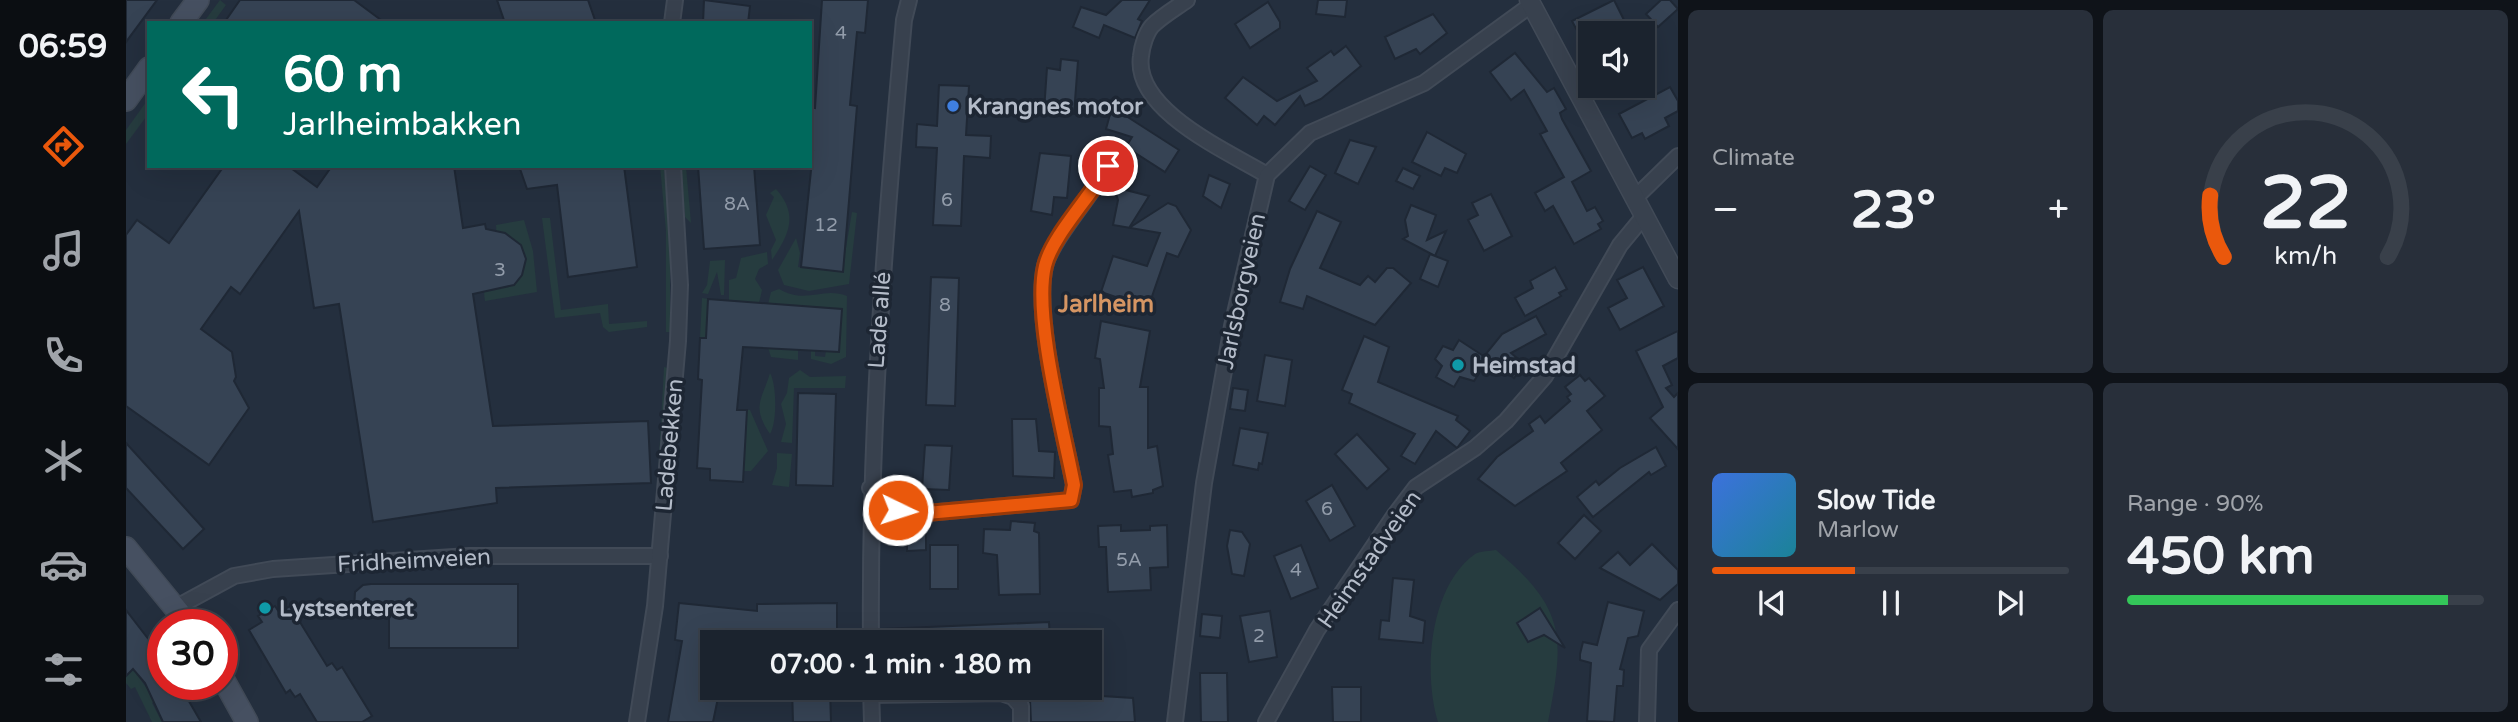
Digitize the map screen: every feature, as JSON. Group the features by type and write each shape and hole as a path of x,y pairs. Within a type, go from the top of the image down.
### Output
{"main road":[{"path":"182,21 198,0"},
{"path":"126,100 147,71"},
{"path":"126,550 177,609"},
{"path":"235,700 247,722"}],"street":[{"path":"672,21 676,0"},
{"name":"Lade allé","path":"871,630 870,488 884,233 904,20 909,0"},
{"path":"1187,0 1151,27 1142,47 1142,79 1152,97 1182,124 1266,175 1310,133 1424,83 1530,2 1678,279"},
{"path":"1635,198 1678,156"},
{"path":"870,488 881,491 898,510 916,514 1071,500 1074,485 1043,318 1045,265 1108,166"},
{"name":"Ladebekken","path":"637,722 649,654 660,556 680,285 673,168"},
{"name":"Jarlsborgveien","path":"1175,722 1204,483 1232,326 1266,175"},
{"name":"Heimstadveien","path":"1266,722 1317,630 1394,516 1416,487 1466,454 1506,421 1545,376 1620,245 1644,216"},
{"name":"Fridheimveien","path":"192,609 234,576 273,569 469,556 660,556"},
{"path":"1647,722 1650,650 1678,610"},
{"path":"871,700 872,722"},
{"path":"1016,700 1021,706 1021,722"}],"green space":[{"path":"220,0 226,5 214,21 204,21"},
{"path":"147,101 147,116 126,144 126,130"},
{"path":"660,168 664,168 670,230 670,332 666,332 666,231"},
{"path":"680,168 686,168 691,223 685,217"},
{"path":"776,189 787,207 789,225 772,260 771,250 776,240 766,215 774,197 770,193"},
{"path":"852,212 857,213 849,284 809,291 784,285 778,270 796,238 800,253 798,267 842,272"},
{"path":"542,218 550,218 561,310 608,304 609,324 647,321 647,327 609,332 603,327 600,313 555,318"},
{"path":"524,220 533,251 537,292 485,301 485,282 495,244 496,225"},
{"path":"767,252 768,264 759,269 755,279 762,290 750,342 752,302 729,300 729,280 736,278 741,258"},
{"path":"725,260 724,295 721,295 717,272 708,294 702,293 707,285 710,261"},
{"path":"779,289 806,296 838,293 847,296 846,357 831,364 811,359 811,350 815,350 815,356 825,357 826,351 839,352 841,309 772,305 770,348 798,350 798,360 771,357 766,316 771,292"},
{"path":"702,298 708,299 706,338 700,338"},
{"path":"664,367 668,368 658,474"},
{"path":"800,370 810,377 846,376 845,388 794,388 792,443 781,442 786,424 781,404 787,393 789,378"},
{"path":"770,373 775,404 770,434 761,416 760,403"},
{"path":"747,410 750,410 768,451 751,471 743,471"},
{"path":"777,453 792,454 789,487 772,485 777,468"},
{"path":"1496,550 1536,590 1548,608 1555,626 1557,667 1548,722 1438,722 1433,702 1431,656 1439,609 1448,587 1460,569 1475,554"},
{"path":"126,666 130,672 133,669 147,689 147,700 155,700 152,703 162,722 152,722 135,687 131,689 126,683"}],"building":[{"path":"126,0 157,0 126,42"},
{"path":"240,0 354,0 382,21 225,21"},
{"path":"497,0 588,0 595,21 504,21"},
{"path":"704,0 750,6 748,21 703,21"},
{"path":"822,0 868,0 865,33 857,32 850,105 857,106 843,272 801,267 812,168 812,107 815,108"},
{"path":"1122,0 1150,0 1138,19 1142,21 1135,38 1104,25 1099,38 1073,27 1081,7 1106,15"},
{"path":"1318,0 1347,0 1345,17 1316,14"},
{"path":"1614,0 1624,20 1578,21 1578,32 1572,21"},
{"path":"1661,0 1670,0 1678,9 1658,27 1646,14"},
{"path":"1268,2 1280,22 1280,28 1250,48 1235,24"},
{"path":"1433,14 1447,33 1420,54 1416,49 1395,59 1385,37"},
{"path":"1346,46 1361,66 1321,99 1305,106 1300,96 1275,125 1264,116 1257,125 1225,98 1243,77 1277,101 1317,81 1307,68 1331,51 1334,55"},
{"path":"1515,53 1547,92 1554,88 1566,109 1560,113 1562,119 1591,171 1572,182 1587,211 1595,207 1603,221 1598,224 1601,229 1574,244 1553,206 1545,211 1535,193 1564,177 1540,134 1547,131 1524,90 1511,100 1490,72"},
{"path":"1061,59 1078,61 1074,114 1044,111 1047,68 1060,70"},
{"path":"939,85 969,86 966,135 991,136 990,158 964,156 961,226 933,225 937,148 916,147 917,124 937,126"},
{"path":"1670,87 1678,101 1678,111 1665,118 1669,126 1645,139 1642,133 1632,138 1619,114 1649,98 1655,98 1655,95"},
{"path":"1112,107 1179,150 1165,172 1126,147 1132,137 1106,129"},
{"path":"1427,132 1466,154 1457,173 1445,168 1441,176 1412,162"},
{"path":"1350,140 1376,147 1358,184 1335,173"},
{"path":"1040,153 1071,156 1067,198 1054,197 1052,215 1031,211"},
{"path":"1310,166 1326,175 1305,210 1289,201"},
{"path":"223,168 291,168 317,187 331,168 454,168 463,228 485,224 486,229 505,233 521,245 526,259 522,275 514,285 473,294 493,426 648,421 651,483 496,488 497,503 373,522 339,304 314,308 299,211 240,294 231,287 201,329 232,352 236,377 234,381 249,408 209,465 126,406 126,235 137,220 169,243"},
{"path":"520,168 624,168 637,267 568,277 557,185 527,189"},
{"path":"698,168 754,168 760,245 704,249"},
{"path":"1403,168 1420,176 1413,189 1396,181"},
{"path":"1209,175 1230,184 1221,208 1203,196"},
{"path":"1114,187 1149,196 1129,228 1113,225 1118,200"},
{"path":"1491,194 1512,236 1484,251 1468,220 1478,215 1472,203"},
{"path":"1168,203 1176,206 1191,230 1178,257 1167,253 1148,308 1101,292 1113,256 1147,266 1160,233 1129,228"},
{"path":"1411,205 1436,215 1427,240 1446,231 1435,256 1403,239 1408,236 1405,220"},
{"path":"1317,211 1341,222 1320,268 1360,285 1368,276 1375,282 1387,268 1393,268 1411,283 1375,325 1307,296 1303,309 1280,302 1290,269"},
{"path":"1430,254 1448,261 1438,287 1420,279"},
{"path":"1555,267 1567,289 1559,293 1561,296 1525,316 1515,298 1533,288 1530,281"},
{"path":"1643,267 1664,306 1620,330 1608,308 1627,298 1617,280"},
{"path":"931,277 959,278 955,406 926,405"},
{"path":"708,299 842,309 839,352 743,347 737,410 747,410 743,482 710,480 710,469 697,468 702,380 698,379 700,338 706,338"},
{"path":"1536,316 1546,334 1511,353 1524,364 1514,378 1485,355 1502,334"},
{"path":"1101,321 1150,331 1140,387 1148,387 1148,448 1157,446 1163,486 1153,490 1153,493 1132,497 1131,490 1114,492 1108,455 1113,454 1110,427 1099,426 1099,388 1104,388 1100,359 1095,358"},
{"path":"1678,331 1678,358 1663,366 1672,385 1666,388 1674,397 1678,393 1678,449 1650,418 1663,407 1636,351"},
{"path":"1364,336 1389,347 1378,382 1458,416 1456,420 1470,431 1457,448 1436,431 1415,464 1401,456 1415,434 1349,403 1352,394 1342,390"},
{"name":"Heimstad","path":"1459,340 1488,359 1474,381 1460,377 1454,387 1436,377 1442,366 1435,359 1443,346 1453,350"},
{"path":"1265,355 1292,360 1285,406 1257,401"},
{"path":"1580,375 1585,381 1589,378 1605,396 1587,411 1602,430 1561,463 1567,471 1515,506 1478,479 1497,457 1533,431 1529,424 1540,416 1545,423 1570,401 1567,397 1571,394 1565,387"},
{"path":"1233,388 1248,390 1245,411 1230,409"},
{"path":"798,393 836,394 833,486 796,485"},
{"path":"1012,419 1036,419 1039,451 1055,452 1054,478 1013,476"},
{"path":"1240,428 1268,433 1262,464 1259,463 1258,470 1233,465"},
{"path":"1357,434 1389,469 1367,489 1335,454"},
{"path":"126,443 204,529 183,549 126,488"},
{"path":"925,445 952,446 949,490 922,489"},
{"path":"1656,447 1666,466 1651,475 1649,472 1593,517 1577,497 1596,481 1599,485 1620,468"},
{"path":"1332,485 1355,526 1330,541 1306,501"},
{"path":"1584,515 1601,531 1575,559 1558,543"},
{"path":"1011,521 1035,523 1034,531 1039,533 1040,594 999,595 997,555 983,553 984,529 1010,530"},
{"path":"1121,525 1121,531 1150,530 1150,526 1167,525 1168,567 1150,568 1151,590 1108,592 1106,547 1099,547 1098,526"},
{"path":"1230,530 1242,532 1250,544 1244,576 1232,574 1227,546"},
{"path":"907,534 926,534 926,550 907,551"},
{"path":"1652,544 1678,570 1678,584 1660,600 1600,568 1618,552 1630,565"},
{"path":"930,545 958,545 958,589 930,589"},
{"path":"1301,545 1318,588 1291,599 1274,556"},
{"path":"1393,578 1414,580 1410,616 1425,621 1423,643 1379,639 1381,620 1389,621"},
{"path":"518,584 518,648 389,648 389,617 366,617 366,610 354,610 355,592 363,585"},
{"path":"1608,602 1644,611 1638,636 1628,638 1620,669 1624,670 1623,686 1617,686 1614,722 1587,721 1591,663 1580,660 1580,654 1583,642 1597,645"},
{"path":"679,603 757,611 757,604 837,603 837,630 700,630 700,700 718,700 713,722 668,722 682,641 675,640"},
{"path":"275,606 279,612 290,606 327,666 332,663 337,670 342,667 372,716 362,722 317,722 300,694 295,697 290,690 286,693 249,630 262,622 258,616"},
{"path":"1540,608 1565,648 1544,635 1528,642 1517,623"},
{"path":"126,610 147,637 147,687 133,669 126,676"},
{"path":"1270,611 1277,657 1249,662 1240,616"},
{"path":"1202,614 1222,616 1220,638 1200,636"},
{"path":"1049,622 1049,630 881,630"},
{"path":"1200,673 1227,673 1228,722 1201,722"},
{"path":"1332,687 1361,687 1361,722 1333,722"},
{"path":"1102,696 1133,698 1135,722 1031,722 1030,700 1102,700"},
{"path":"153,700 188,700 201,722 163,722"},
{"path":"792,700 830,700 831,722 793,722"}],"place":[{"name":"Krangnes motor","path":"953,106"},
{"name":"Heimstad","path":"1458,365"},
{"name":"Lystsenteret","path":"265,608"}],"district":[{"name":"Jarlheim","path":"1106,304"}],"route":[{"path":"898,510 916,514 1071,500 1074,485 1043,318 1045,265 1108,166"}]}
